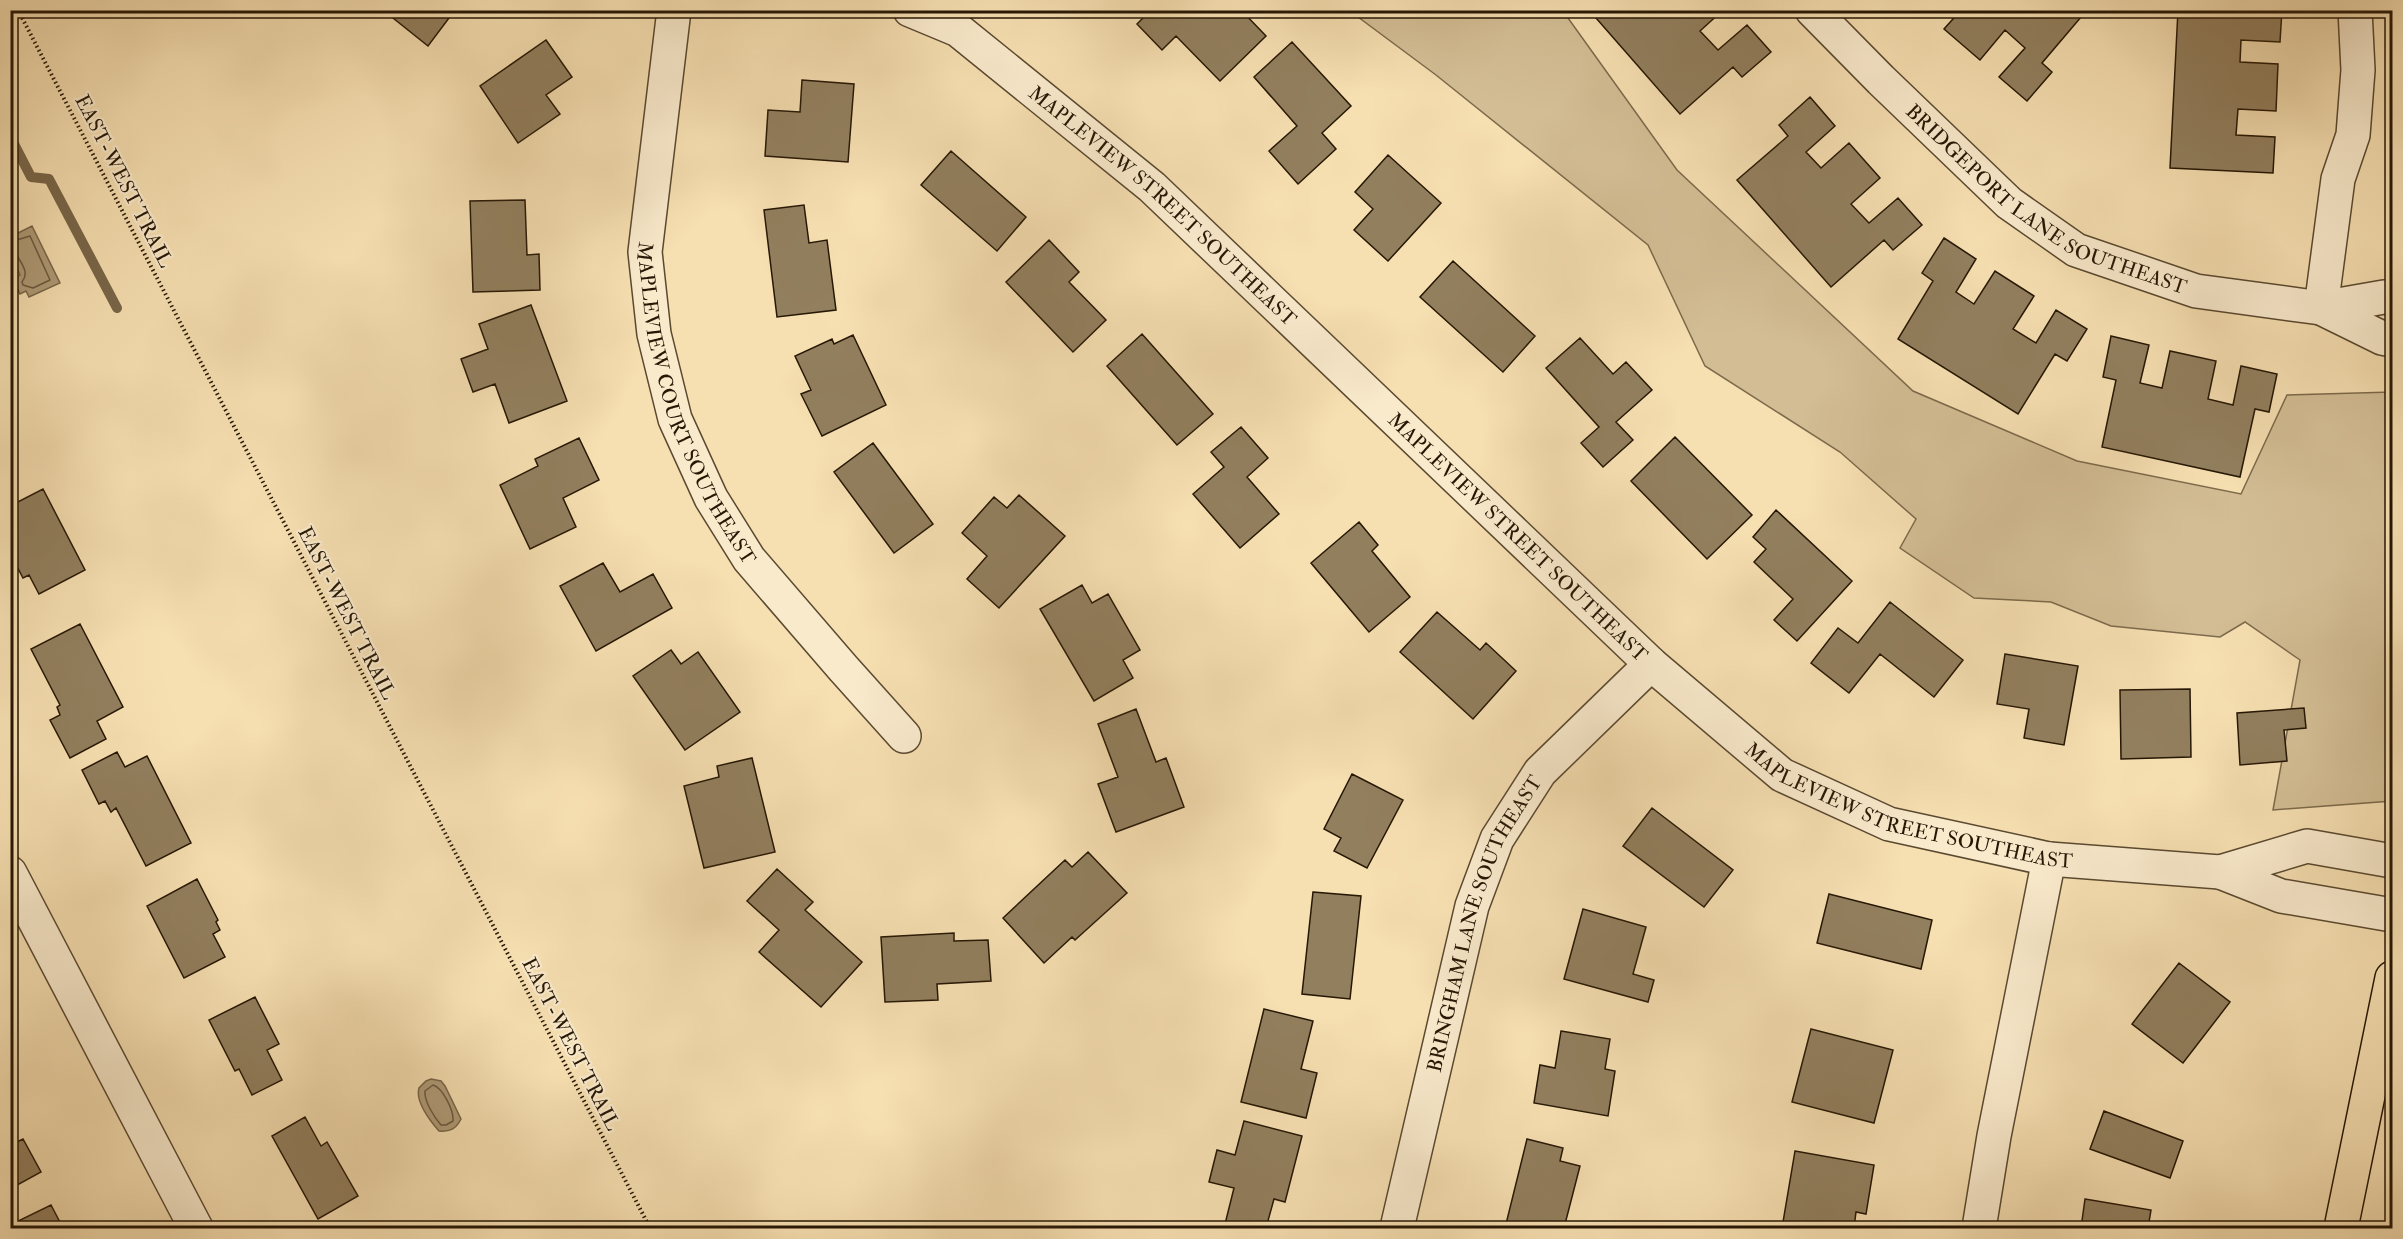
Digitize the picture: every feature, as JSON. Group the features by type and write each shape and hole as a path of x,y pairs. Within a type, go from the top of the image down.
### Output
{"main road":[{"path":"2342,1228 2392,978"}],"street":[{"name":"MAPLEVIEW COURT SOUTHEAST","path":"674,10 645,252 654,334 675,418 711,498 749,559 904,736"},
{"name":"MAPLEVIEW STREET SOUTHEAST","path":"910,10 958,30 1152,187 1651,664 1782,775 1889,824 2049,859 2220,872 2281,896 2392,915"},
{"name":"BRIDGEPORT LANE SOUTHEAST","path":"1812,10 2008,203 2076,250 2196,291 2321,308 2384,297 2392,298"},
{"path":"2321,308 2338,179 2353,135 2358,70 2355,10"},
{"name":"BRIDGEPORT LANE SOUTHEAST","path":"2321,308 2382,338 2392,340"},
{"name":"BRINGHAM LANE SOUTHEAST","path":"1397,1228 1472,906 1497,839 1540,772 1651,664"},
{"name":"MAPLEVIEW STREET SOUTHEAST","path":"2220,872 2307,846 2392,861"},
{"path":"1979,1228 1994,1136 2049,859"},
{"path":"10,873 196,1228"}],"path":[{"name":"EAST-WEST TRAIL","path":"18,10 650,1228"}],"shaded area":[{"path":"1350,11 1563,11 1677,170 1913,391 2077,461 2241,494 2287,395 2392,392 2392,801 2273,810 2300,660 2245,622 2220,637 2111,626 2051,602 1974,598 1900,548 1916,519 1840,452 1705,366 1648,245 1436,75"}],"water":[{"path":"32,226 60,283 29,297 26,291 20,294 13,279 20,275 11,255 10,237"},
{"path":"431,1079 441,1081 445,1086 461,1119 455,1127 446,1131 439,1131 419,1099 419,1088"}],"building":[{"path":"383,10 455,10 428,46"},
{"path":"1151,10 1241,10 1266,36 1220,81 1176,36 1162,50 1137,24"},
{"path":"1589,10 1723,10 1700,31 1718,50 1747,25 1771,52 1742,77 1733,67 1680,114"},
{"path":"1961,10 2087,10 2042,63 2052,72 2027,101 1999,77 2025,48 2005,30 1980,60 1944,29"},
{"path":"2178,10 2282,10 2280,42 2241,40 2240,62 2278,64 2276,111 2238,109 2236,135 2275,137 2273,173 2170,168"},
{"path":"546,40 572,77 546,95 560,114 518,143 480,86"},
{"path":"1292,42 1351,106 1322,133 1336,149 1298,184 1269,151 1297,126 1254,77"},
{"path":"802,80 854,84 848,162 765,156 768,110 800,112"},
{"path":"1810,97 1835,126 1806,152 1821,168 1849,143 1880,178 1851,204 1869,223 1898,198 1922,225 1893,250 1884,240 1831,287 1737,180 1788,136 1779,125"},
{"path":"951,151 1026,217 997,251 921,185"},
{"path":"1388,155 1441,203 1388,261 1354,230 1373,209 1355,192"},
{"path":"525,200 527,255 539,254 540,290 473,292 470,201"},
{"path":"804,205 809,243 827,240 836,310 777,317 764,210"},
{"path":"1944,238 1976,259 1956,292 1974,304 1995,271 2034,296 2013,329 2036,343 2056,310 2087,329 2067,361 2055,354 2018,414 1898,339 1933,281 1922,273"},
{"path":"1049,240 1079,272 1069,282 1106,320 1073,352 1006,282"},
{"path":"1453,261 1535,336 1503,372 1420,297"},
{"path":"531,305 567,401 509,423 495,384 473,392 461,359 488,349 479,324"},
{"path":"1142,334 1213,414 1177,445 1107,366"},
{"path":"853,335 886,405 822,436 801,394 811,390 795,356 832,339 834,344"},
{"path":"2111,336 2149,345 2140,383 2162,388 2170,351 2216,361 2208,399 2233,405 2241,366 2277,374 2269,412 2255,409 2240,477 2102,447 2116,380 2103,377"},
{"path":"1580,338 1613,374 1626,362 1652,390 1616,422 1633,440 1603,467 1581,443 1599,427 1546,368"},
{"path":"1241,427 1268,458 1247,477 1279,514 1240,548 1193,494 1224,467 1211,452"},
{"path":"1675,437 1752,515 1707,559 1631,481"},
{"path":"579,438 599,480 563,498 576,527 530,549 500,485 538,466 535,459"},
{"path":"873,443 933,524 894,553 834,472"},
{"path":"43,489 85,570 39,594 29,575 23,578 13,559 10,560 10,506"},
{"path":"1019,495 1065,536 999,608 967,579 987,556 962,533 994,497 1007,508"},
{"path":"1776,510 1852,581 1797,641 1774,620 1793,599 1754,562 1766,549 1753,537"},
{"path":"1359,522 1378,545 1372,551 1410,597 1369,632 1311,563"},
{"path":"603,563 620,592 653,574 672,608 596,651 560,586"},
{"path":"1082,585 1092,603 1108,594 1140,650 1123,660 1133,678 1094,701 1040,609"},
{"path":"1890,602 1963,660 1934,697 1880,654 1849,693 1811,663 1838,628 1858,643"},
{"path":"1437,612 1480,650 1486,643 1516,671 1473,719 1400,652"},
{"path":"80,624 123,707 97,721 106,739 70,758 50,720 60,715 57,707 60,705 31,649"},
{"path":"671,650 681,664 698,652 740,712 685,750 633,676"},
{"path":"2005,654 2078,666 2064,745 2024,738 2029,709 1997,704"},
{"path":"2190,689 2191,757 2121,759 2120,690"},
{"path":"2304,708 2306,728 2284,730 2287,761 2240,765 2237,713"},
{"path":"1136,709 1156,762 1166,758 1184,807 1116,832 1098,784 1118,777 1098,724"},
{"path":"117,752 125,767 147,756 191,843 146,866 116,808 111,812 105,801 99,804 82,770"},
{"path":"752,758 775,852 704,868 684,786 719,777 717,766"},
{"path":"1352,774 1403,800 1367,868 1334,851 1341,838 1324,829"},
{"path":"1652,808 1733,870 1704,907 1623,846"},
{"path":"1088,852 1127,893 1075,940 1072,937 1044,963 1003,918 1065,860 1072,867"},
{"path":"777,869 813,902 805,910 862,962 821,1007 759,952 779,930 747,901"},
{"path":"197,879 218,920 216,922 220,930 213,934 225,957 184,978 147,906"},
{"path":"1313,892 1361,896 1350,999 1302,994"},
{"path":"1829,894 1932,920 1921,969 1817,943"},
{"path":"1583,909 1646,927 1633,974 1654,980 1648,1002 1564,979"},
{"path":"954,933 954,941 988,940 991,981 937,984 938,1000 885,1002 881,937"},
{"path":"2179,963 2230,1002 2183,1063 2132,1024"},
{"path":"255,997 279,1044 267,1050 282,1080 252,1095 239,1069 235,1071 209,1020"},
{"path":"1264,1009 1313,1021 1301,1069 1317,1073 1306,1118 1241,1102"},
{"path":"1811,1029 1893,1050 1874,1123 1792,1102"},
{"path":"1561,1031 1610,1039 1605,1069 1615,1071 1608,1116 1534,1103 1540,1065 1555,1068"},
{"path":"2104,1111 2183,1141 2170,1178 2090,1149"},
{"path":"305,1117 321,1146 327,1142 358,1196 318,1219 272,1136"},
{"path":"1244,1121 1302,1136 1285,1202 1274,1199 1266,1228 1224,1228 1234,1188 1209,1182 1217,1150 1235,1155"},
{"path":"10,1135 15,1143 23,1139 41,1172 10,1189"},
{"path":"1527,1139 1563,1148 1560,1161 1580,1166 1564,1228 1505,1228"},
{"path":"1795,1151 1874,1165 1866,1214 1856,1212 1854,1228 1782,1228"},
{"path":"2085,1199 2151,1210 2148,1228 2081,1228"},
{"path":"51,1205 63,1228 14,1228 12,1224"}],"waterway":[{"path":"10,136 31,177 49,179 117,308"}]}
